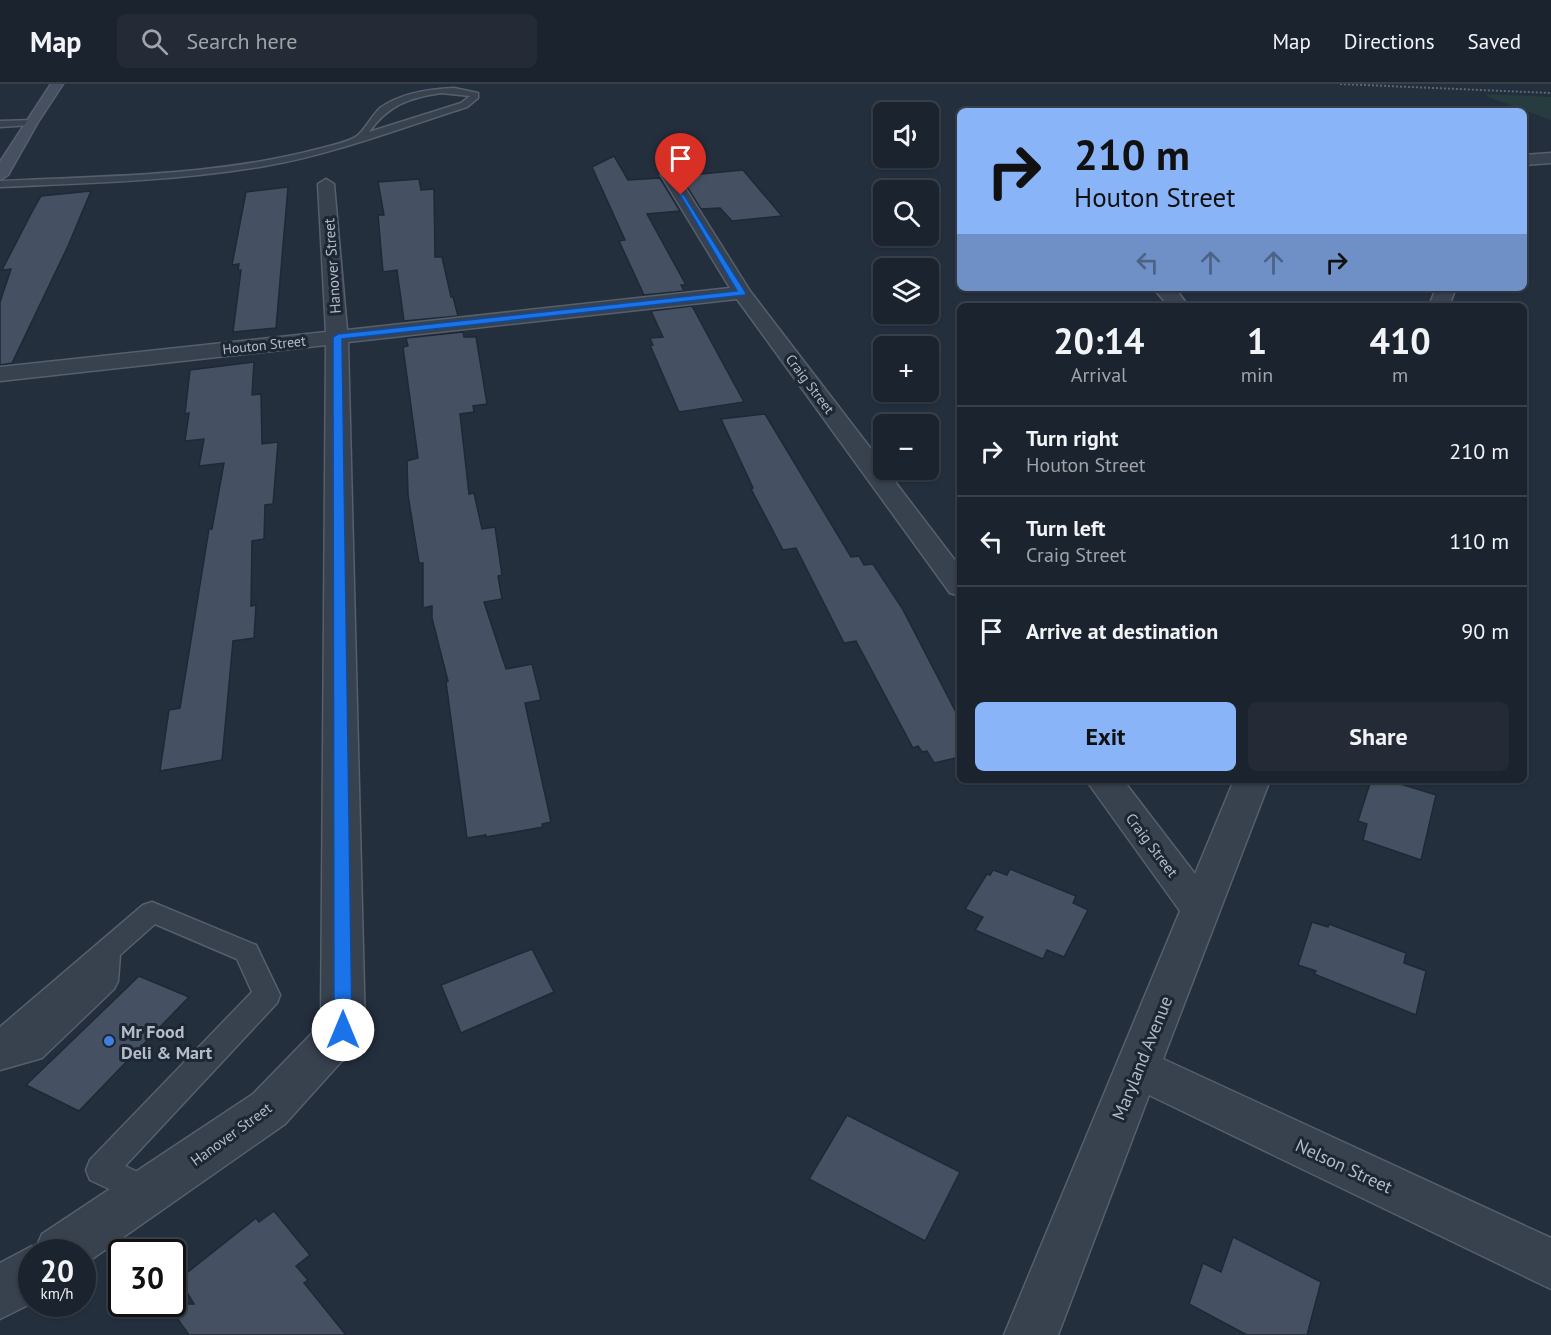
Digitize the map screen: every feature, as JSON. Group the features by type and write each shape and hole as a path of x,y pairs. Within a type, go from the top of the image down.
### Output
{"street":[{"path":"0,175 31,122 57,84"},
{"path":"1527,160 1551,158"},
{"name":"Craig Street","path":"669,175 742,293 957,577"},
{"name":"Hanover Street","path":"79,1239 269,1109 343,1030 338,337 326,184"},
{"path":"1167,291 1176,303"},
{"name":"Houton Street","path":"0,374 742,293"},
{"name":"Craig Street","path":"1106,783 1201,910"},
{"name":"Maryland Avenue","path":"1031,1335 1251,783"},
{"name":"Nelson Street","path":"1137,1068 1551,1264"},
{"path":"0,1293 18,1281"}],"lane":[{"path":"0,184 176,175 299,157 464,105 475,95 460,89 444,89 408,98 382,110 361,137"},
{"path":"0,124 31,122"},
{"path":"0,1044 152,912 247,952 267,995 100,1170 148,1192"},
{"path":"0,1058 32,1050 105,981 107,953"}],"green space":[{"path":"1485,94 1551,97 1551,120 1527,111 1527,108 1518,108"}],"building":[{"path":"614,156 628,180 660,178 680,211 647,214 686,285 681,285 684,291 644,295 619,241 625,240 592,167"},
{"path":"743,170 782,216 732,221 720,208 701,209 680,176"},
{"path":"419,179 421,190 434,189 435,257 442,257 458,316 404,321 397,270 383,272 378,215 384,215 378,182"},
{"path":"288,187 276,328 233,332 241,270 238,270 239,264 232,265 246,192"},
{"path":"91,191 68,246 12,363 0,365 0,302 11,269 2,270 33,210 41,196"},
{"path":"692,306 744,402 679,412 650,345 653,345 650,338 663,337 651,311"},
{"path":"463,332 464,337 476,337 487,404 473,406 474,412 460,414 469,494 474,493 482,529 495,527 502,575 498,576 502,599 484,602 506,669 532,664 541,700 525,703 551,822 542,824 543,827 467,838 446,682 448,681 432,618 432,606 423,608 423,563 419,563 408,495 407,461 418,458 403,347 408,346 406,338"},
{"path":"254,362 252,395 261,394 262,444 278,442 273,504 265,505 264,539 252,541 251,606 256,605 254,638 233,641 222,760 160,771 169,710 180,708 209,529 212,529 224,463 199,466 204,439 185,441 189,413 185,414 190,370"},
{"path":"765,414 851,557 859,556 864,565 873,564 902,608 957,714 957,758 934,763 927,751 922,752 918,746 913,748 856,641 844,643 796,548 783,550 751,489 753,488 721,419"},
{"path":"1370,783 1398,783 1436,795 1421,860 1363,840 1367,824 1358,821"},
{"path":"1010,869 1076,896 1073,903 1088,910 1064,957 1047,950 1043,959 975,930 983,917 965,909 987,874 990,875 993,870 1007,875"},
{"path":"1312,922 1328,927 1329,924 1406,953 1404,963 1426,971 1416,1015 1314,974 1316,971 1298,965"},
{"path":"532,949 554,992 461,1033 441,985"},
{"name":"Mr Food Deli & Mart","path":"139,976 189,997 79,1111 26,1085"},
{"path":"847,1115 960,1172 925,1241 809,1179"},
{"path":"274,1211 310,1255 296,1266 308,1280 304,1283 346,1335 189,1335 176,1317 186,1317 186,1304 194,1304 186,1291 186,1273 256,1218 259,1222"},
{"path":"1233,1237 1321,1282 1307,1335 1247,1335 1189,1304 1203,1263 1221,1272"}],"railway":[{"path":"1340,84 1551,93"}],"place":[{"name":"Mr Food Deli & Mart","path":"109,1041"}],"route":[{"path":"343,1030 338,337 742,293 681,195"}]}
